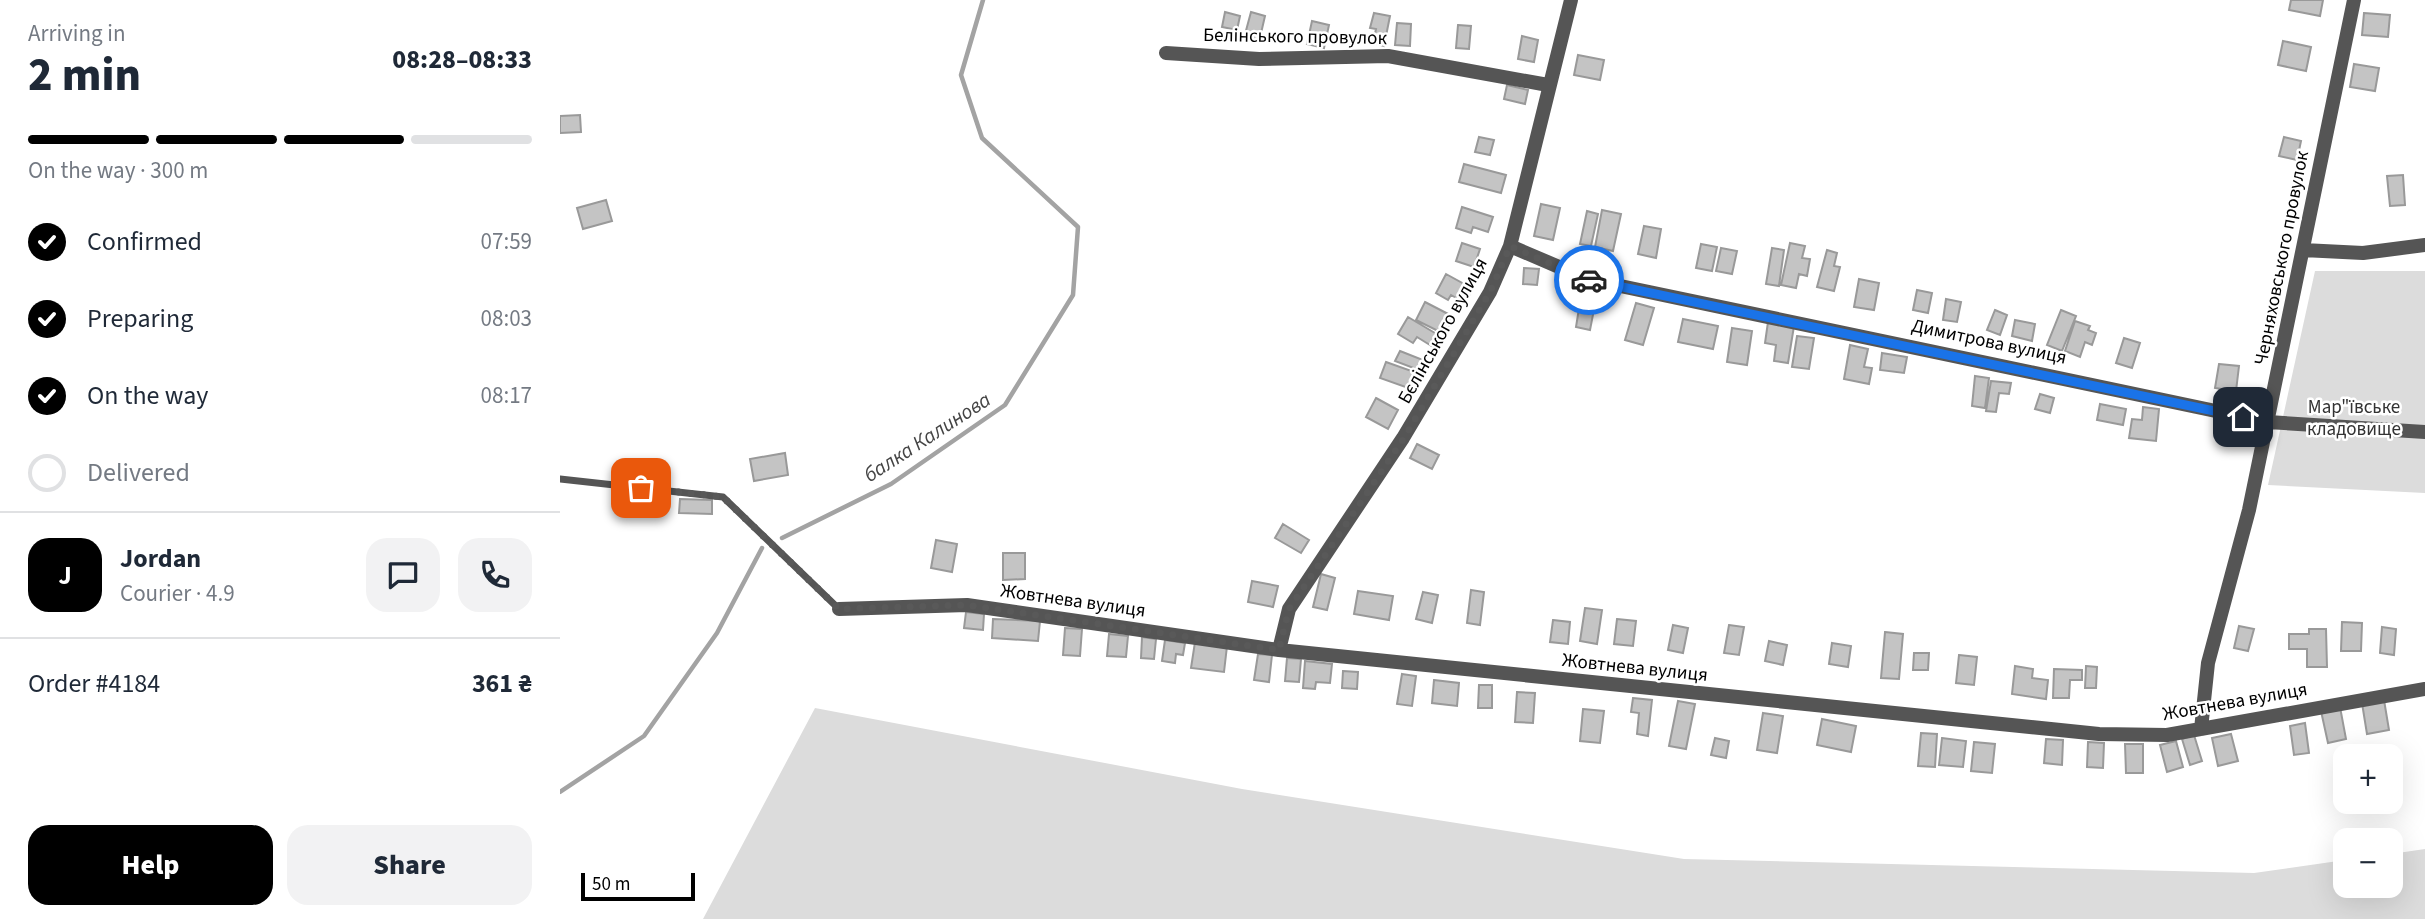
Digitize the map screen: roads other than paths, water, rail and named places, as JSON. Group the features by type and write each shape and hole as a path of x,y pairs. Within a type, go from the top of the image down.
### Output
{"street":[{"name":"Бєлінського вулиця","path":"1279,650 1289,609 1404,438 1490,292 1510,246 1571,0"},
{"name":"Черняховського провулок","path":"2201,729 2208,663 2249,510 2354,0"},
{"name":"Белінського провулок","path":"1166,53 1259,59 1388,56 1548,85"},
{"path":"2303,250 2363,253 2425,245"},
{"name":"Димитрова вулиця","path":"1510,246 1587,279 2268,422 2425,432"},
{"name":"Жовтнева вулиця","path":"839,609 967,605 1279,650 2099,734 2167,735 2425,689"}],"lane":[{"path":"560,479 723,497 839,609"}],"waterway":[{"name":"балка Калинова","path":"782,538 891,484 1005,405 1073,295 1078,227 982,138 961,75 983,0"},
{"name":"балка Калинова","path":"560,792 644,736 717,633 762,548"}],"park label":[{"name":"Мар\"ївське кладовище","path":"2354,418"}]}
